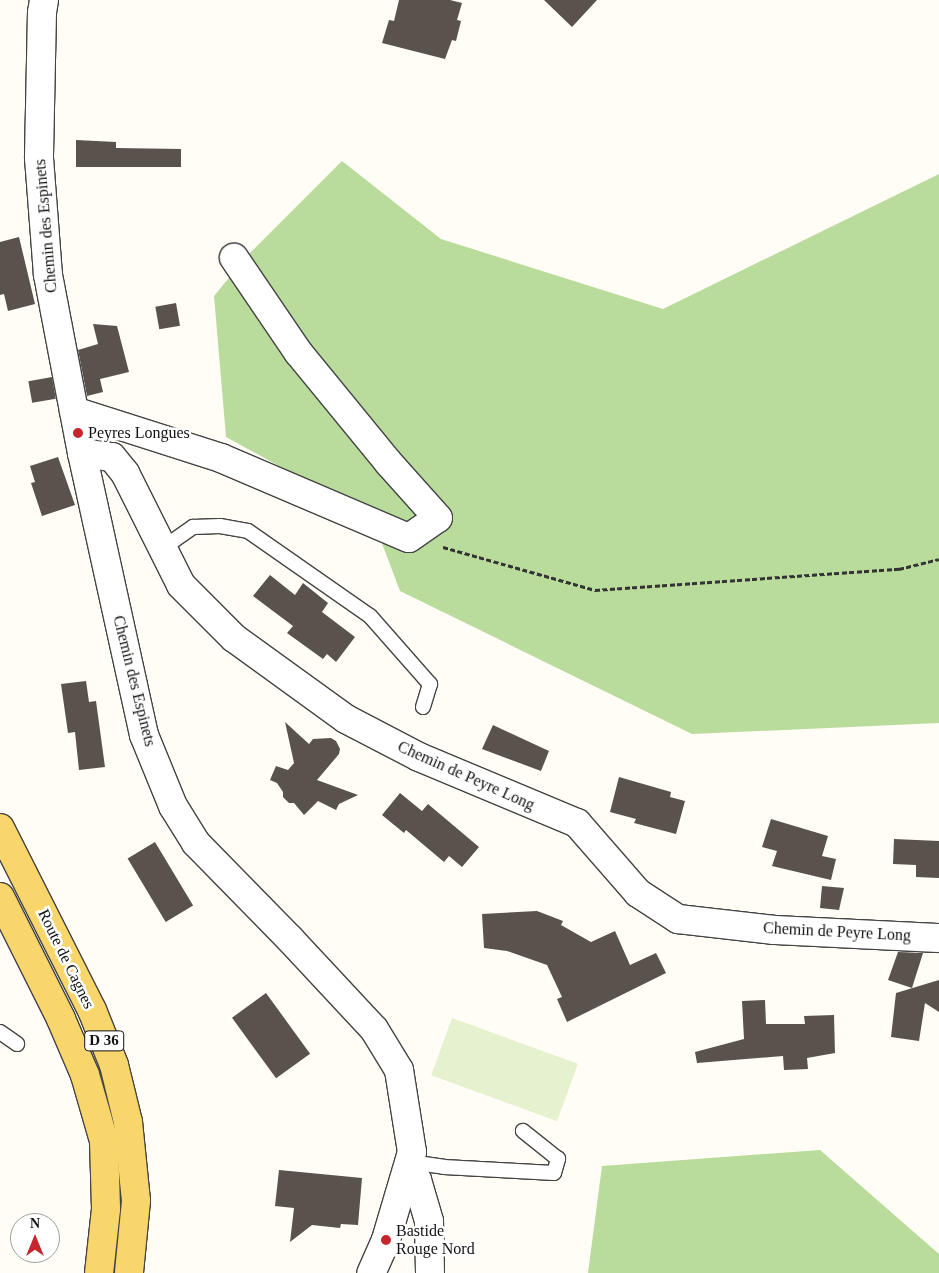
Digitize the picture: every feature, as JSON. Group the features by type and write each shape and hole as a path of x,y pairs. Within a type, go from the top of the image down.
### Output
{"main road":[{"name":"Route de Cagnes","path":"0,828 92,1010 114,1065 128,1122 136,1201 129,1273"},
{"name":"Route de Cagnes","path":"0,897 61,1019 85,1075 104,1141 106,1209 99,1273"}],"street":[{"name":"Chemin des Espinets","path":"44,0 42,12 39,158 47,266 82,453 144,735 173,806 196,843 374,1029 399,1070 412,1152 386,1240 371,1273"},
{"path":"74,412 221,458 409,538 438,518 388,462 298,352 234,258"},
{"name":"Chemin de Peyre Long","path":"82,453 112,457 125,473 181,585 234,638 346,719 419,758 577,823 638,893 678,919 774,930 939,938"},
{"path":"409,1165 417,1180 429,1221 430,1273"}],"lane":[{"path":"163,548 194,527 220,526 248,531 370,616 430,684 422,707"},
{"path":"0,1032 17,1044"},
{"path":"409,1165 554,1174 558,1159 522,1131"}],"path":[{"path":"409,538 595,590 899,569 939,559"}],"green space":[{"path":"342,161 441,239 663,309 939,174 939,723 692,734 400,591 372,517 226,437 214,296 247,256"},
{"path":"452,1018 578,1064 557,1121 431,1075"},
{"path":"820,1150 939,1254 939,1273 588,1273 602,1166"}],"building":[{"path":"399,0 450,0 462,3 457,20 461,21 456,41 452,40 445,59 382,43 389,20 394,21"},
{"path":"544,0 597,0 572,27"},
{"path":"76,140 116,142 116,148 181,149 181,167 76,167"},
{"path":"19,237 35,304 8,311 4,294 0,295 0,242"},
{"path":"176,303 180,326 159,329 155,307"},
{"path":"93,324 117,326 129,372 100,379 103,392 87,396 78,350 98,344"},
{"path":"52,377 56,399 32,403 28,381"},
{"path":"58,457 75,505 42,516 31,483 35,482 30,466"},
{"path":"270,575 295,595 303,583 328,603 322,612 355,637 336,662 327,654 323,659 287,633 293,626 253,596"},
{"path":"86,681 89,702 96,701 105,767 79,770 75,732 68,733 61,684"},
{"path":"285,722 309,744 313,739 331,738 336,741 340,749 339,754 317,780 358,795 339,804 336,810 318,801 304,815 294,803 289,803 283,797 283,792 277,783 270,780 276,766 288,770 294,763"},
{"path":"493,725 549,751 541,771 482,749"},
{"path":"619,777 671,792 670,797 685,801 676,834 634,823 636,819 610,812"},
{"path":"400,793 422,811 428,804 479,847 462,867 449,856 444,862 406,830 404,833 382,815"},
{"path":"771,819 828,836 822,856 836,859 831,880 772,866 777,851 762,847"},
{"path":"894,839 939,841 939,878 916,877 916,865 893,864"},
{"path":"155,842 193,905 166,922 128,858"},
{"path":"822,886 844,888 839,910 820,908"},
{"path":"537,911 563,921 561,925 591,942 615,931 630,965 656,953 666,973 567,1022 557,999 562,997 547,965 507,951 484,948 482,914"},
{"path":"898,952 923,953 912,988 888,980"},
{"path":"939,980 939,1012 925,1003 919,1041 891,1037 896,993"},
{"path":"266,993 310,1054 276,1078 232,1018"},
{"path":"765,1000 766,1024 805,1024 804,1016 834,1015 835,1053 807,1058 808,1069 784,1070 783,1056 697,1063 695,1052 744,1039 742,1001"},
{"path":"279,1170 362,1178 358,1225 341,1224 340,1228 312,1225 290,1242 294,1208 275,1206"}],"place":[{"name":"Peyres Longues","path":"78,433"},
{"name":"Bastide Rouge Nord","path":"386,1240"}]}
